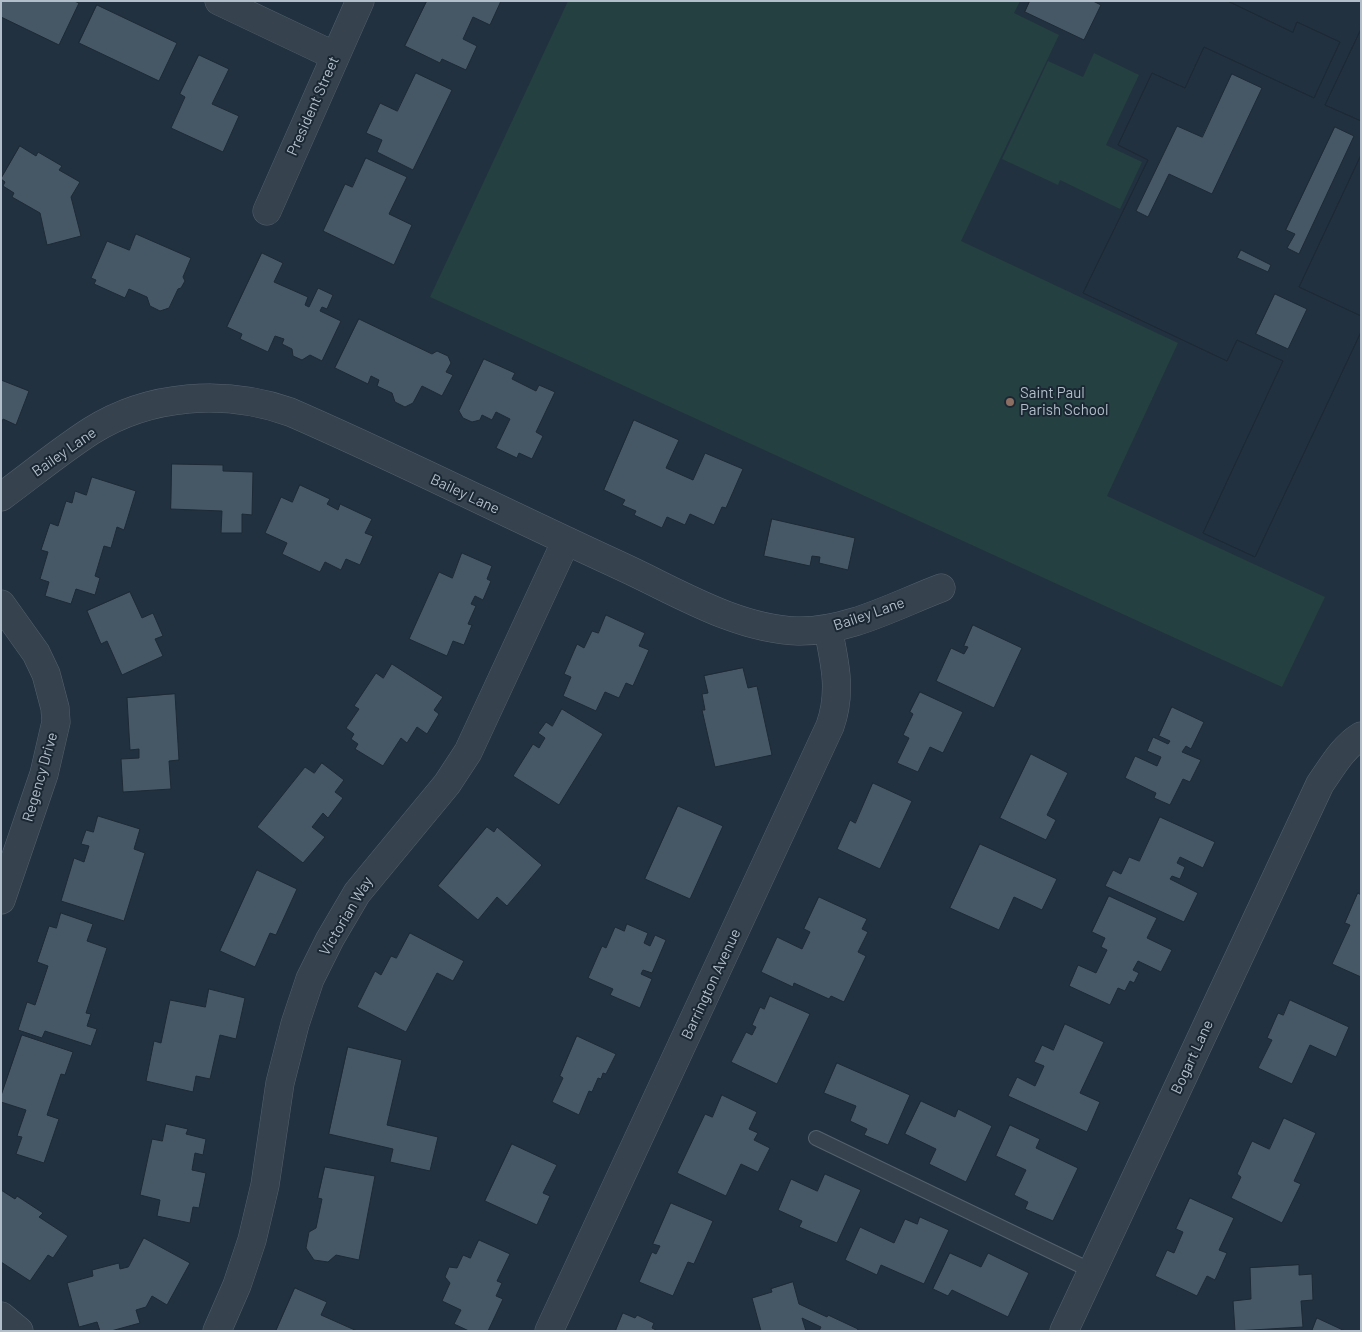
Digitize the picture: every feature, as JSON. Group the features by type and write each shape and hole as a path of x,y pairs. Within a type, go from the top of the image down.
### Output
{"street":[{"path":"219,1 335,56"},
{"name":"President Street","path":"267,211 360,1"},
{"name":"Bailey Lane","path":"1,497 90,431 122,415 167,402 208,397 230,398 258,402 290,412 566,541 749,622 796,630 828,629 855,622 941,588"},
{"name":"Victorian Way","path":"217,1331 237,1285 252,1240 265,1185 282,1075 295,1024 310,979 340,922 366,880 447,784 468,752 566,541"},
{"name":"Regency Drive","path":"1,604 36,653 46,674 55,708 56,722 44,774 1,900"},
{"name":"Barrington Avenue","path":"549,1331 830,726 836,710 838,680 828,629"},
{"name":"Bogart Lane","path":"1064,1331 1320,784 1335,761 1353,741 1361,736"},
{"path":"1,1316 19,1331"}],"lane":[{"path":"816,1138 1092,1271"}],"green space":[{"name":"Saint Paul Parish School","path":"568,1 1020,1 1014,13 1059,35 961,241 1178,343 1107,496 1325,597 1282,687 430,297"},
{"path":"1094,53 1139,75 1106,145 1142,162 1120,209 1060,180 1058,185 1002,159 1048,61 1083,77"}],"building":[{"path":"1,1 74,1 79,3 59,45 1,17"},
{"path":"427,1 501,1 490,25 473,17 463,39 477,46 466,70 442,59 440,63 405,46"},
{"path":"1030,1 1093,1 1101,5 1084,40 1025,12"},
{"path":"1228,1 1361,1 1361,29 1325,105 1361,121 1361,155 1299,287 1361,316 1361,332 1255,557 1203,533 1283,361 1237,340 1227,361 1083,293 1148,160 1118,145 1152,73 1185,88 1204,47 1314,98 1340,42 1297,22 1293,32","holes":["1232,74 1262,88 1212,194 1169,174 1148,217 1136,211 1177,126 1202,137","1335,127 1354,136 1299,254 1287,248 1295,234 1286,230","1241,250 1271,265 1268,272 1237,258","1275,294 1307,309 1288,349 1256,334"]},
{"path":"1228,1 1361,1 1361,29 1325,105 1361,121 1361,155 1299,287 1361,316 1361,332 1255,557 1203,533 1283,361 1237,340 1227,361 1083,293 1148,160 1118,145 1152,73 1185,88 1204,47 1314,98 1340,42 1297,22 1293,32"},
{"path":"97,5 177,43 159,81 79,43"},
{"path":"199,55 229,69 212,104 239,116 223,152 171,128 185,97 180,94"},
{"path":"416,73 452,90 413,170 377,152 382,140 366,133 380,103 397,111"},
{"path":"20,146 36,156 38,152 62,166 59,170 80,182 71,197 81,236 47,245 40,213 12,197 14,193 3,186 5,182 1,179"},
{"path":"366,158 407,177 389,214 412,225 394,265 323,231 345,184 352,187"},
{"path":"136,234 191,258 183,277 185,281 181,288 178,289 169,308 160,311 150,306 147,297 129,289 125,298 94,284 96,280 91,278 107,241 129,250"},
{"path":"262,253 283,263 274,282 308,297 305,305 309,307 318,288 333,295 327,309 322,307 320,311 341,321 322,361 310,355 302,360 293,356 292,349 282,344 284,339 275,336 268,352 240,339 242,334 227,327"},
{"path":"359,319 432,354 437,351 448,356 451,363 446,372 453,375 442,396 422,386 413,403 405,407 395,402 392,393 377,386 379,380 371,376 368,384 335,368"},
{"path":"484,359 515,373 512,379 536,391 539,385 555,392 536,432 543,436 532,459 519,453 517,458 496,448 510,419 496,412 492,420 482,415 480,420 472,422 463,418 459,411"},
{"path":"1,380 29,391 16,425 3,419 1,424"},
{"path":"634,420 679,440 666,468 693,480 705,453 743,469 726,508 722,507 714,525 690,514 685,525 667,517 662,528 634,515 636,511 622,505 625,500 604,490"},
{"path":"172,464 223,465 223,471 253,472 252,515 242,514 242,533 221,533 222,511 171,509"},
{"path":"92,477 136,491 124,530 117,527 111,548 104,546 95,576 100,578 95,595 76,589 71,604 45,596 49,582 40,579 48,552 41,550 50,523 58,526 66,501 72,503 75,491 86,495"},
{"path":"300,485 330,499 327,504 338,510 340,504 372,519 365,533 373,536 360,565 346,559 341,570 325,562 320,572 282,554 287,543 265,533 281,497 292,502"},
{"path":"772,519 855,538 848,570 819,563 820,557 812,556 810,566 764,556"},
{"path":"462,553 492,566 487,579 491,581 483,600 475,596 471,604 476,606 468,624 472,625 464,645 453,641 447,656 409,639 439,572 452,578"},
{"path":"130,592 142,618 153,613 163,636 155,639 163,656 122,675 107,641 101,644 87,611"},
{"path":"606,615 645,633 639,646 649,650 633,686 626,683 619,698 605,692 596,711 563,696 571,677 564,674 577,644 584,648 592,631 598,633"},
{"path":"973,625 1022,648 994,708 936,681 951,648 964,654 968,647 964,646"},
{"path":"392,664 443,697 434,710 439,714 427,734 417,727 407,743 401,738 383,766 355,749 358,744 351,739 354,734 346,728 359,709 354,706 376,673 383,678"},
{"path":"743,668 748,688 757,686 772,755 715,767 702,710 705,710 702,694 708,693 704,676"},
{"path":"920,692 963,712 943,753 930,747 918,772 897,763 909,738 903,735 913,714 910,712"},
{"path":"175,694 179,760 169,761 171,789 123,792 121,759 139,758 139,749 130,750 127,698"},
{"path":"1172,707 1204,722 1191,749 1186,746 1182,752 1201,760 1190,782 1183,779 1170,805 1154,798 1156,793 1125,778 1135,756 1157,766 1161,757 1147,751 1153,737 1168,744 1170,741 1159,736"},
{"path":"562,709 603,734 559,805 513,776 533,744 539,748 545,738 538,733 546,722 552,726"},
{"path":"1031,754 1068,773 1047,815 1056,820 1046,840 1000,818"},
{"path":"322,763 344,780 335,792 343,798 328,818 323,813 312,827 325,837 303,863 257,827 305,767 314,773"},
{"path":"873,783 912,801 880,869 837,849 850,820 855,823"},
{"path":"678,806 723,826 690,899 645,879"},
{"path":"98,816 140,829 134,849 145,853 124,921 61,901 74,858 84,862 89,846 81,844 86,830 93,832"},
{"path":"1160,817 1215,842 1203,868 1180,857 1177,863 1185,867 1180,879 1172,876 1170,879 1198,893 1184,922 1105,886 1113,870 1121,874 1129,857 1139,861"},
{"path":"487,827 494,832 497,827 542,865 507,906 497,897 478,920 438,886"},
{"path":"980,844 1057,879 1042,910 1014,897 999,930 950,908"},
{"path":"257,870 297,889 276,935 270,933 255,967 220,951"},
{"path":"1358,893 1361,895 1361,977 1332,964 1350,925 1345,923"},
{"path":"1109,896 1157,918 1147,938 1172,950 1161,972 1138,961 1133,970 1139,973 1134,983 1130,981 1125,991 1118,988 1110,1005 1069,986 1078,965 1096,973 1107,950 1101,947 1105,938 1092,932"},
{"path":"819,897 867,919 862,929 868,932 858,952 866,956 844,1002 831,996 829,999 794,983 793,987 761,972 777,937 802,949 810,932 804,929"},
{"path":"61,913 93,924 87,941 107,948 86,1013 91,1014 87,1026 97,1029 91,1046 45,1031 42,1038 18,1030 27,1002 35,1005 48,966 37,962 49,926 56,928"},
{"path":"627,924 648,933 644,943 650,946 655,935 666,940 652,973 643,970 641,974 652,979 640,1008 610,995 613,989 588,978 602,946 606,948 615,927 624,931"},
{"path":"410,933 464,961 453,981 437,973 406,1032 357,1007 375,971 381,975 391,956 396,958"},
{"path":"209,989 245,998 236,1039 220,1035 210,1079 196,1076 193,1092 146,1081 154,1041 161,1043 170,1000 205,1007"},
{"path":"770,996 810,1014 777,1084 731,1062 746,1032 752,1035 756,1027 752,1025 760,1007 764,1009"},
{"path":"1290,1000 1349,1027 1336,1057 1310,1045 1292,1084 1258,1068 1272,1040 1267,1038 1278,1013 1283,1015"},
{"path":"1065,1024 1104,1042 1080,1093 1100,1102 1087,1132 1008,1096 1017,1077 1035,1086 1044,1066 1034,1062 1042,1045 1053,1050"},
{"path":"22,1035 73,1052 65,1075 61,1074 47,1115 59,1119 44,1163 16,1154 22,1137 17,1136 26,1110 1,1102 1,1096"},
{"path":"577,1036 616,1054 606,1074 603,1073 601,1079 598,1078 592,1092 589,1091 579,1115 552,1102 563,1078 560,1076"},
{"path":"348,1047 402,1060 387,1125 438,1137 430,1171 390,1162 393,1149 329,1134"},
{"path":"837,1063 910,1095 888,1145 864,1135 867,1129 850,1121 856,1106 824,1093"},
{"path":"722,1095 757,1112 749,1129 758,1133 754,1140 770,1148 758,1172 741,1164 726,1196 677,1173 705,1114 712,1117"},
{"path":"921,1101 955,1117 958,1109 992,1126 966,1182 929,1164 936,1149 905,1134"},
{"path":"1284,1118 1316,1133 1294,1181 1301,1184 1282,1223 1231,1198 1241,1177 1237,1174 1252,1141 1269,1149"},
{"path":"166,1124 188,1129 186,1134 206,1139 203,1155 195,1153 192,1170 206,1173 199,1208 193,1207 190,1223 157,1216 160,1200 140,1195 152,1139 162,1141"},
{"path":"1010,1125 1040,1139 1036,1148 1078,1168 1053,1221 1025,1209 1028,1202 1014,1195 1026,1170 996,1156"},
{"path":"512,1144 557,1165 543,1193 550,1196 537,1225 485,1201"},
{"path":"325,1167 375,1176 359,1260 336,1255 328,1262 314,1260 306,1248 309,1232 316,1228 322,1199 318,1198"},
{"path":"825,1174 861,1190 837,1243 799,1227 802,1221 778,1210 791,1179 817,1191"},
{"path":"1,1190 15,1199 17,1196 43,1213 39,1217 68,1236 53,1258 48,1255 30,1281 1,1262"},
{"path":"1190,1198 1234,1218 1219,1250 1227,1253 1215,1280 1207,1276 1197,1296 1155,1276 1167,1250 1174,1253 1183,1232 1176,1229"},
{"path":"671,1203 713,1221 694,1264 688,1262 673,1296 639,1282 652,1252 656,1254 660,1246 653,1244"},
{"path":"920,1217 949,1230 924,1284 881,1265 877,1275 845,1260 860,1227 894,1243 905,1219 917,1224"},
{"path":"144,1238 190,1263 167,1305 152,1296 146,1307 136,1310 140,1323 111,1331 100,1331 97,1322 79,1327 67,1283 93,1276 92,1270 119,1263 120,1269 128,1267"},
{"path":"479,1240 510,1254 497,1281 502,1283 496,1296 503,1299 488,1331 469,1331 454,1324 461,1310 442,1301 450,1283 445,1277 449,1267 457,1268 463,1255 470,1258"},
{"path":"950,1253 981,1267 988,1253 1029,1273 1008,1317 952,1290 948,1296 933,1289"},
{"path":"1299,1265 1299,1275 1312,1274 1313,1300 1301,1301 1303,1327 1235,1331 1233,1301 1251,1299 1250,1268"},
{"path":"793,1282 799,1304 827,1317 828,1315 858,1329 857,1331 819,1331 821,1327 802,1318 806,1331 761,1331 752,1298 772,1292 771,1289"},
{"path":"295,1288 327,1302 321,1315 357,1331 276,1331"},
{"path":"623,1313 635,1318 637,1315 654,1323 652,1328 658,1331 616,1330"},
{"path":"1317,1318 1345,1331 1312,1331"}],"place":[{"name":"Saint Paul Parish School","path":"1010,402"}]}
